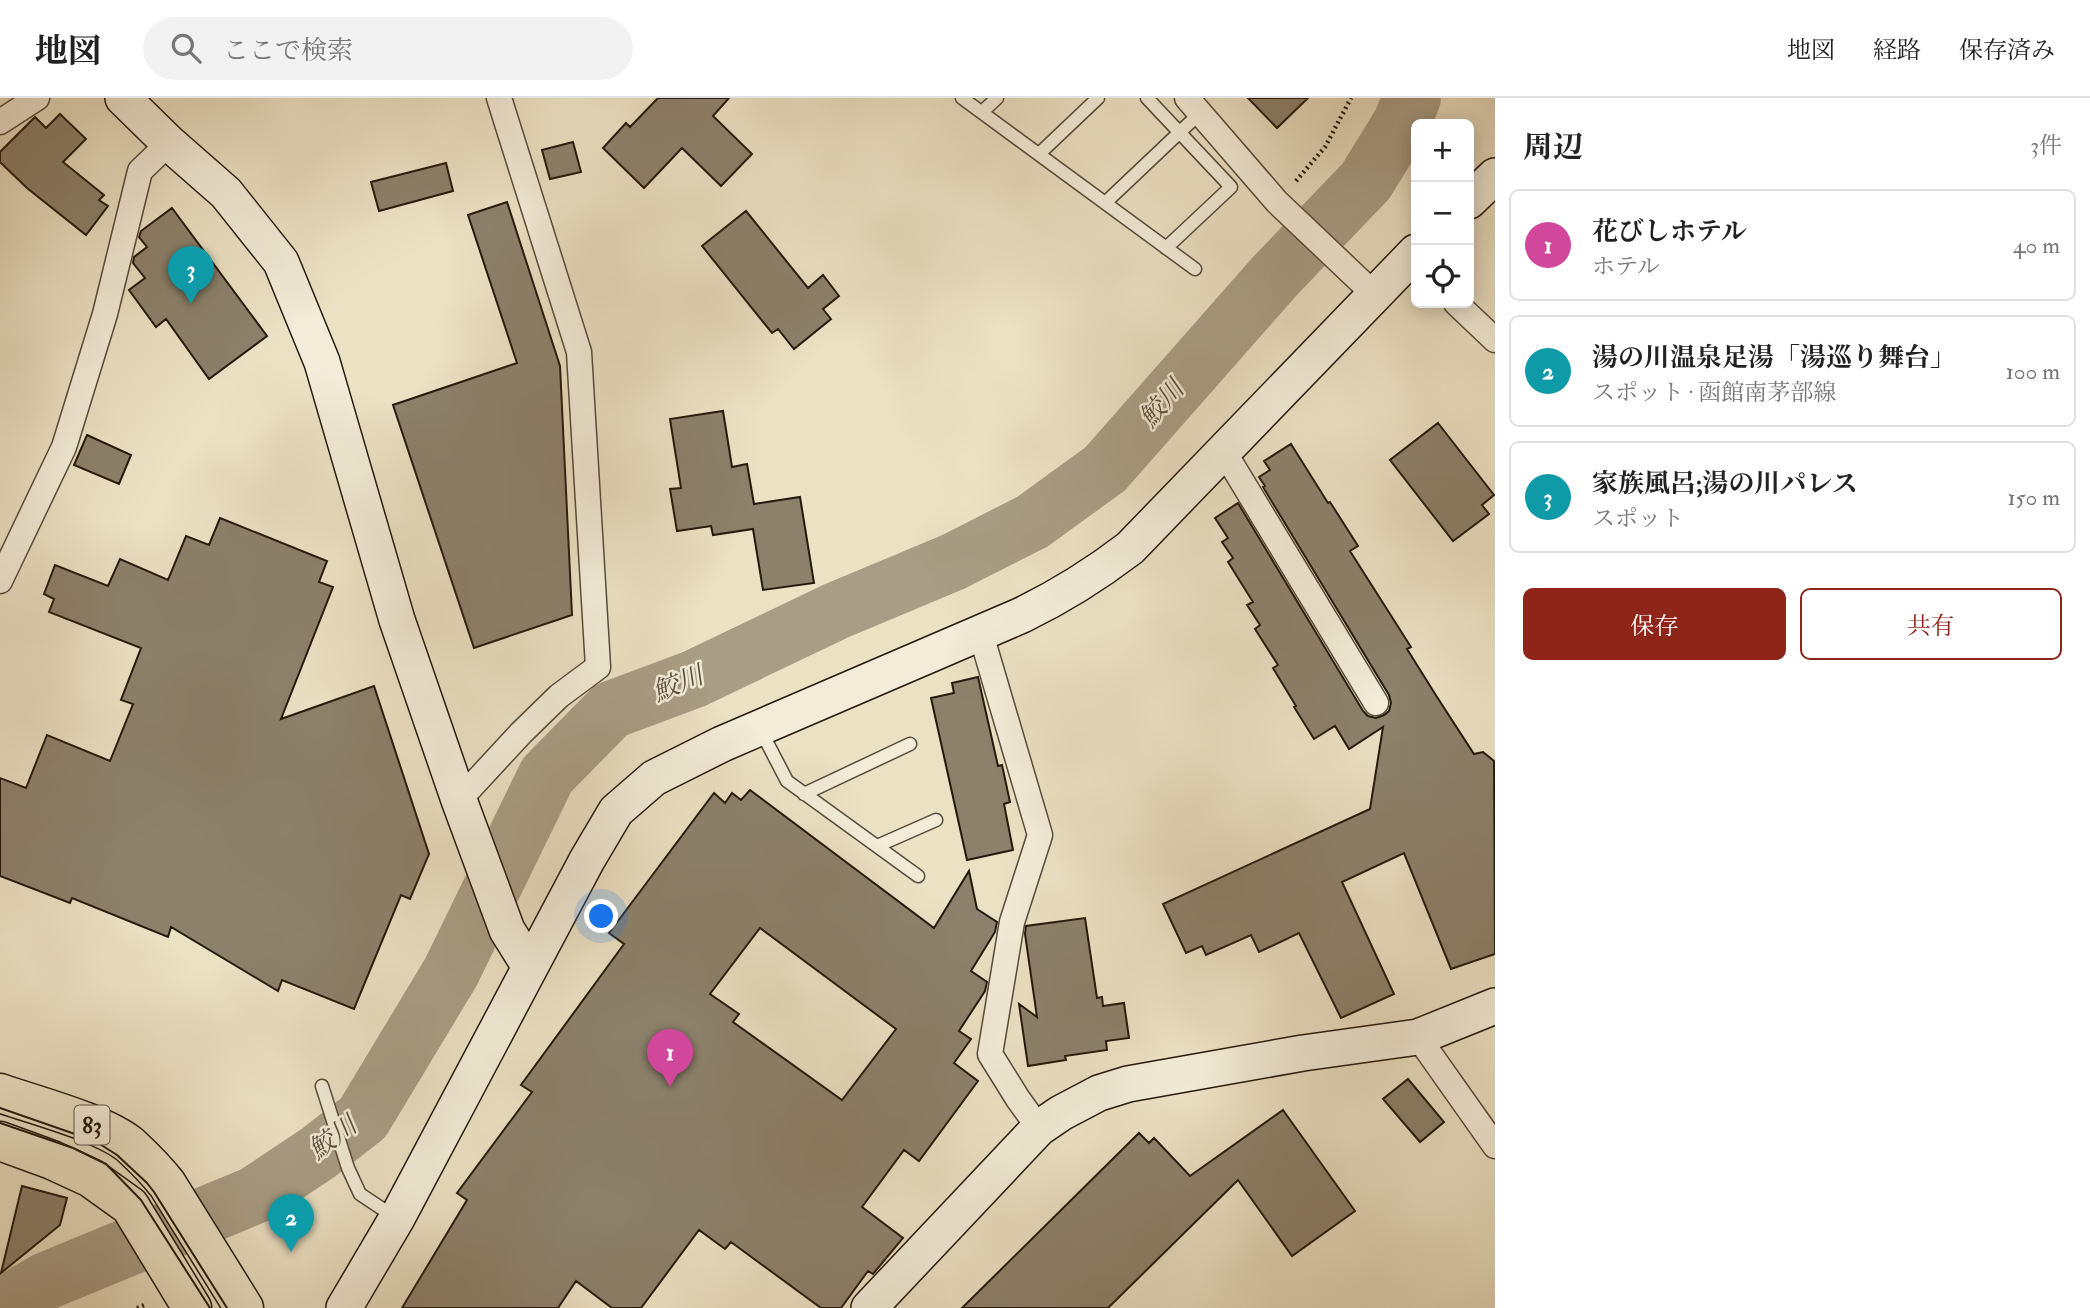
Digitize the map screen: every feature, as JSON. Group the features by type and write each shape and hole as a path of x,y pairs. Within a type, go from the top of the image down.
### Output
{"main road":[{"name":"83","path":"0,1093 107,1132 129,1144 167,1184 244,1308"},
{"name":"83","path":"0,1141 91,1178 130,1206 192,1308"}],"street":[{"path":"0,122 37,98"},
{"path":"123,98 226,193 281,262 322,362 397,620 473,840 507,930 530,967"},
{"path":"459,800 559,696 598,667 579,352 499,98"},
{"path":"1193,106 1281,206 1375,295"},
{"path":"0,582 64,447 105,314 141,171 169,143"},
{"path":"1474,196 1495,176"},
{"path":"344,1308 397,1219 587,860 616,811 654,778 760,728 1051,600 1100,571 1130,548 1411,261"},
{"path":"1461,308 1495,341"},
{"path":"1223,450 1376,703"},
{"path":"979,632 1040,835 1012,922 990,1054 1039,1128"},
{"path":"869,1308 1039,1128 1099,1093 1128,1084 1418,1037 1495,1006"},
{"path":"1418,1037 1495,1146"}],"lane":[{"path":"962,98 1195,269"},
{"path":"982,112 997,98"},
{"path":"1039,154 1098,98"},
{"path":"1147,98 1231,187 1166,248"},
{"path":"1105,203 1180,133 1193,106"},
{"path":"760,728 787,781 918,876"},
{"path":"804,794 910,744"},
{"path":"877,846 936,820"},
{"path":"322,1086 348,1168 360,1194 397,1219"}],"path":[{"path":"1281,206 1325,147 1351,98"}],"building":[{"path":"658,98 729,98 713,116 752,154 721,186 682,148 644,188 603,148 626,123 630,127"},
{"path":"1248,98 1308,98 1277,128"},
{"path":"60,114 86,139 63,162 104,195 99,200 108,206 86,235 27,188 0,162 0,152 35,117 46,128"},
{"path":"573,142 581,172 550,179 542,150"},
{"path":"446,163 453,191 379,211 371,182"},
{"path":"507,202 560,366 572,615 474,648 393,405 517,363 468,215"},
{"path":"172,208 267,336 209,379 166,319 156,327 129,290 145,278 133,263 134,257 147,247 139,237 141,231"},
{"path":"746,211 808,288 823,275 839,296 823,309 831,319 794,349 778,329 772,333 702,246"},
{"path":"723,411 732,467 747,464 754,504 800,497 814,583 763,590 753,529 713,535 711,526 677,531 670,489 681,488 670,419"},
{"path":"1438,423 1494,495 1482,505 1489,514 1453,541 1390,460"},
{"path":"87,435 131,455 119,484 74,465"},
{"path":"1291,444 1358,546 1350,551 1411,647 1407,649 1437,697 1474,754 1483,752 1494,761 1495,954 1451,969 1404,853 1342,882 1394,994 1341,1018 1299,933 1259,952 1251,935 1206,955 1202,946 1186,953 1163,904 1370,809 1383,727 1349,749 1335,726 1314,739 1273,668 1278,665 1255,629 1260,625 1247,605 1253,602 1228,562 1233,558 1222,542 1228,538 1215,518 1238,503 1363,711 1376,718 1389,711 1389,695 1259,477 1270,470 1264,461"},
{"path":"220,518 327,561 319,582 333,587 281,719 374,686 429,854 410,899 401,895 354,1009 282,980 278,991 171,927 168,937 72,898 70,903 0,876 0,778 26,788 47,735 110,761 133,704 121,700 141,648 49,612 54,599 44,594 55,565 108,586 120,559 168,580 186,536 209,545"},
{"path":"978,677 998,766 1002,765 1010,802 1004,804 1013,850 967,860 931,698 954,693 952,683"},
{"path":"750,790 934,928 969,871 977,909 997,922 995,932 971,971 987,982 985,991 959,1031 971,1039 954,1063 978,1081 919,1161 904,1150 862,1207 903,1238 873,1274 868,1271 841,1308 821,1308 731,1242 725,1249 699,1230 641,1308 612,1308 576,1281 558,1308 402,1308 467,1200 457,1193 532,1092 521,1085 624,944 609,933 714,793 725,803 732,793 741,800","holes":["760,928 896,1029 842,1100 733,1022 739,1014 710,994"]},
{"path":"1085,918 1097,998 1102,997 1103,1006 1124,1003 1129,1038 1106,1041 1107,1050 1065,1056 1066,1060 1028,1066 1019,1004 1037,1017 1026,926"},
{"path":"1408,1079 1444,1122 1420,1142 1383,1099"},
{"path":"1283,1110 1355,1211 1292,1256 1238,1180 1108,1308 962,1308 1139,1133 1149,1143 1154,1138 1190,1176"},
{"path":"22,1186 67,1198 60,1225 1,1273"}],"waterway":[{"name":"鮫川","path":"0,1308 46,1281 255,1195 318,1153 363,1118 451,972 547,775 611,710 694,679 836,611 953,562 1032,522 1105,469 1275,276 1366,181 1401,124 1412,98"}],"tram line":[{"path":"0,1108 95,1141 117,1155 154,1192 227,1308"},
{"path":"0,1123 73,1148 106,1164 141,1200 210,1308"}],"place":[{"name":"家族風呂;湯の川パレス","path":"191,304"},
{"name":"花びしホテル","path":"670,1087"},
{"name":"湯の川温泉足湯「湯巡り舞台」","path":"291,1252"}]}
